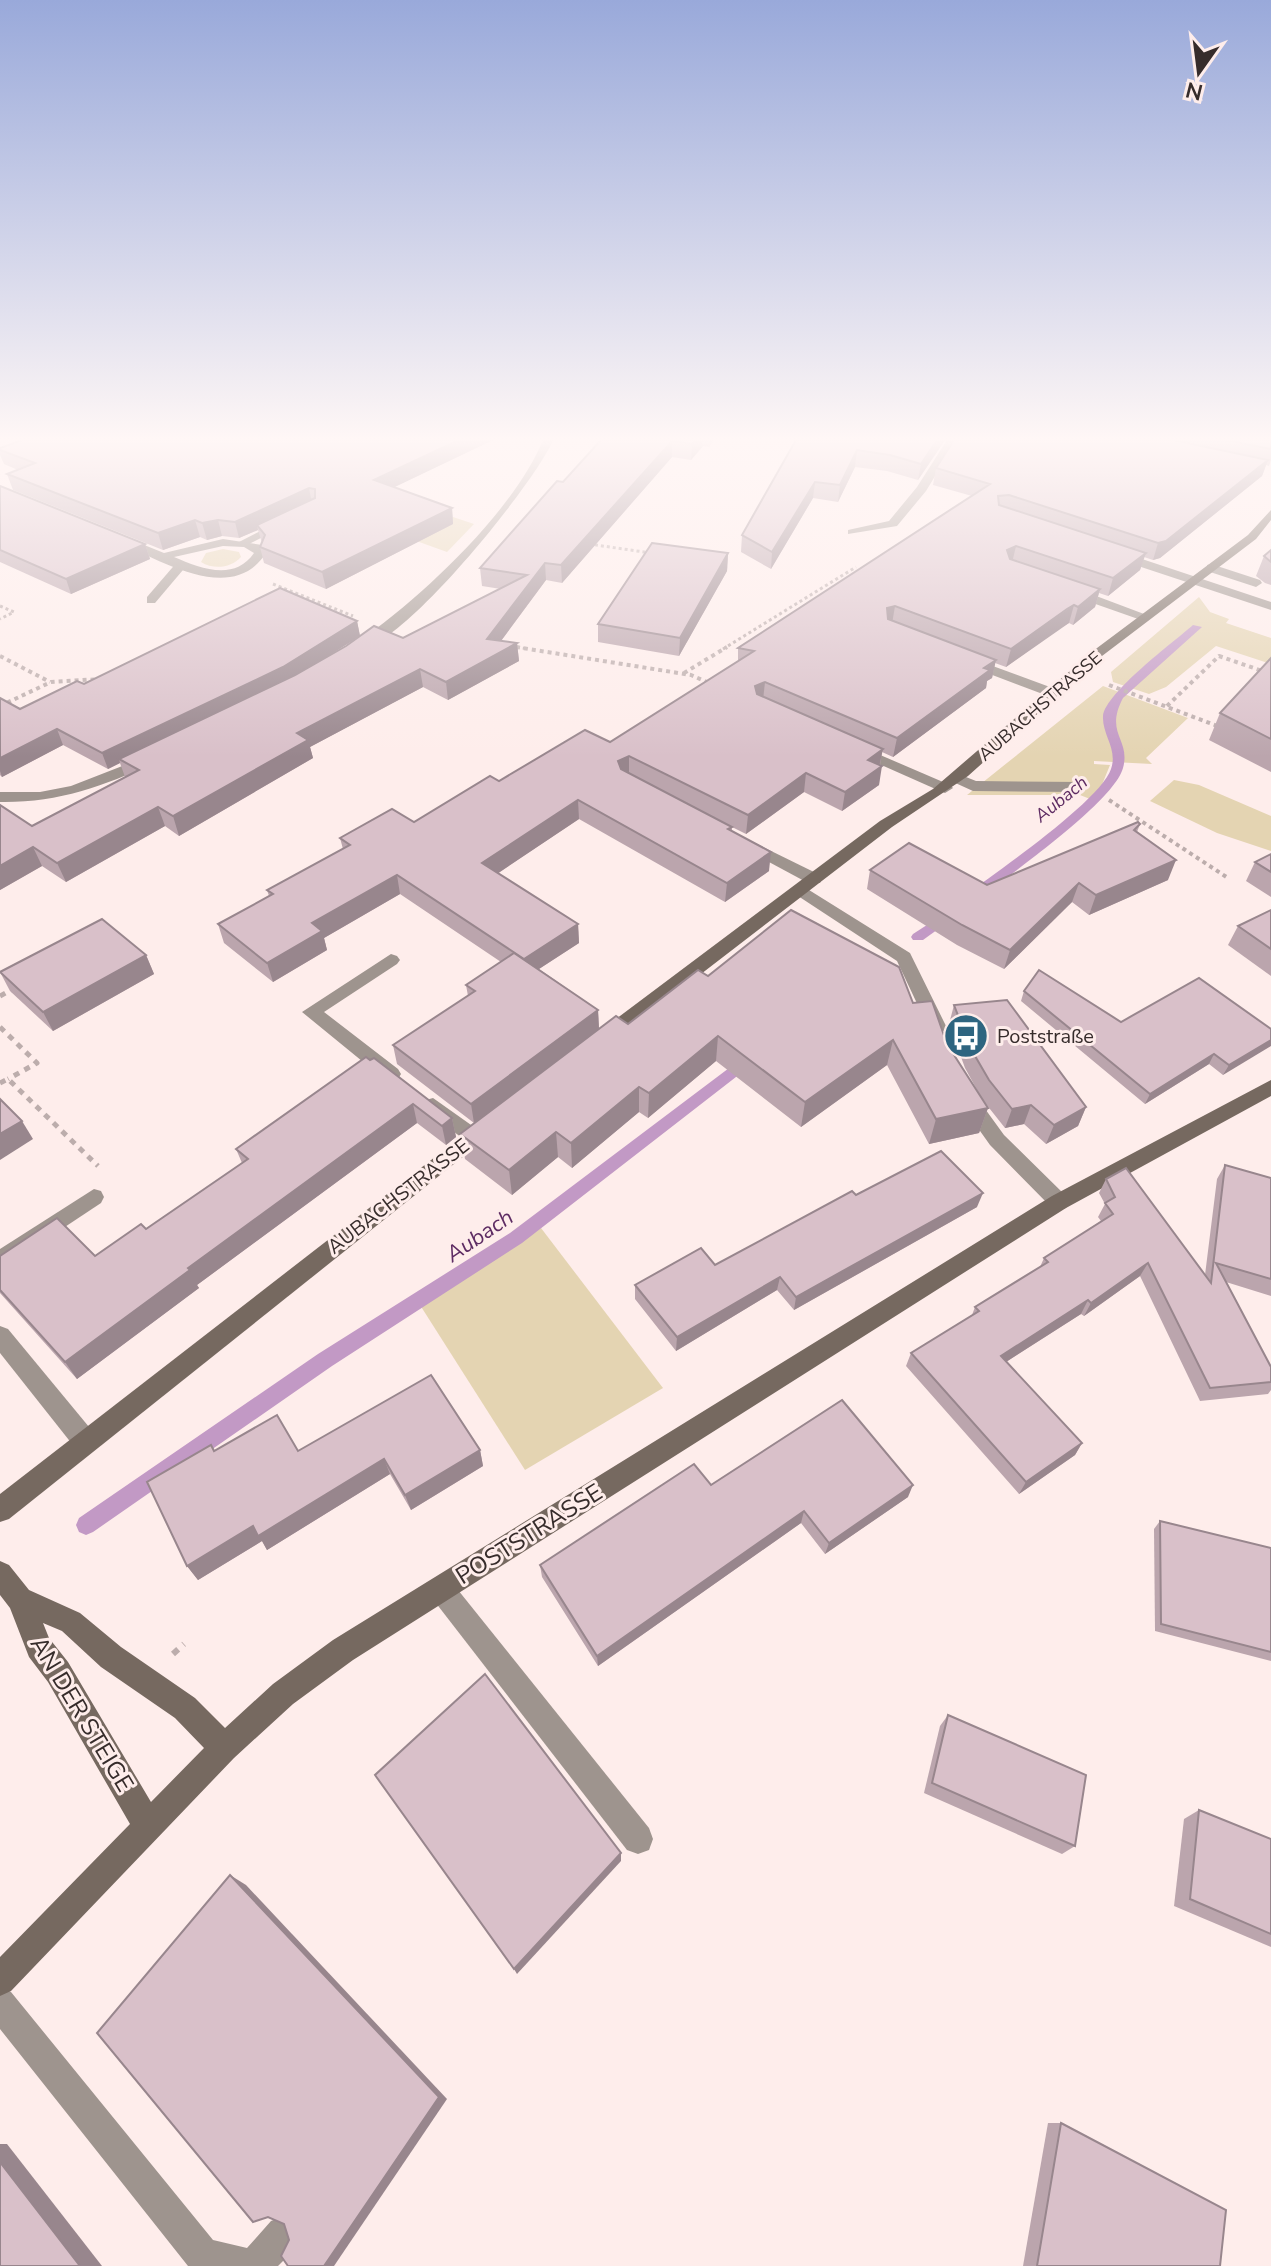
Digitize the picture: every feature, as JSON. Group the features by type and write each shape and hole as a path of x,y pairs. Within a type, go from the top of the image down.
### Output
{"main road":[{"name":"AUBACHSTRASSE","path":"587,1051 886,824 921,806 951,783 1053,693 1240,546"},
{"name":"POSTSTRASSE","path":"0,1980 224,1748 283,1694 343,1650 1059,1202 1271,1087"},
{"name":"AUBACHSTRASSE","path":"0,1510 499,1118"},
{"name":"AN DER STEIGE","path":"0,1574 20,1599 39,1647 58,1672 149,1827"},
{"name":"AN DER STEIGE","path":"20,1599 71,1622 111,1657 185,1708 224,1748"}],"street":[{"path":"135,546 207,573 230,574 256,561 260,553 253,546"},
{"path":"163,557 202,546"},
{"path":"353,652 416,604 469,546"},
{"path":"1103,550 1271,606"},
{"path":"151,600 182,564"},
{"path":"1211,568 1256,583"},
{"path":"1056,586 1146,617"},
{"path":"964,659 1053,693"},
{"path":"838,741 951,783 1081,787"},
{"path":"0,797 41,798 66,794 108,779 165,751"},
{"path":"733,837 808,884 904,957 921,987 944,1046"},
{"path":"391,960 311,1012 474,1137"},
{"path":"957,1080 997,1140 1059,1202"},
{"path":"0,1261 94,1197"},
{"path":"0,1336 85,1441"},
{"path":"441,1589 638,1839"},
{"path":"0,2003 203,2256 252,2266 284,2234"}],"path":[{"path":"600,546 659,554"},
{"path":"684,674 856,567"},
{"path":"243,570 364,620"},
{"path":"275,598 289,591"},
{"path":"0,606 14,612 0,619"},
{"path":"510,646 684,674 719,688"},
{"path":"0,656 51,682"},
{"path":"1167,706 1219,656 1271,674"},
{"path":"0,706 51,682 110,678"},
{"path":"1110,685 1221,727"},
{"path":"1108,799 1228,878"},
{"path":"0,996 25,982"},
{"path":"0,1027 37,1063 0,1083"},
{"path":"8,1079 118,1184 94,1197"},
{"path":"173,1654 184,1644"}],"shaded area":[{"path":"430,546 453,546 447,552"},
{"path":"223,549 239,552 241,557 222,567 201,562 206,553"},
{"path":"1199,597 1210,612 1229,619 1226,623 1271,638 1271,664 1216,646 1166,687 1149,694 1113,682 1111,672"},
{"path":"1103,686 1188,718 1146,758 1152,764 1094,761 1094,764 1110,765 1099,792 1090,799 1080,795 967,795"},
{"path":"1174,780 1199,785 1271,816 1271,851 1217,833 1150,801"},
{"path":"541,1228 663,1388 525,1470 420,1305"}],"building":[{"path":"0,546 141,546 66,579 0,550"},
{"path":"261,546 375,546 322,572"},
{"path":"500,546 578,546 561,565 545,563 487,639 517,643 446,682 420,669 297,733 308,740 173,816 158,807 57,863 33,847 0,866 0,805 32,826 139,770 119,759 295,675 374,626 403,638 527,575 480,568"},
{"path":"650,546 728,553 680,638 598,624"},
{"path":"761,546 776,546 772,552"},
{"path":"895,546 1124,546 1146,553 1113,578 1016,546 1007,550 1010,559 1100,589 1078,607 1074,605 1067,609 1011,649 895,606 887,608 888,619 996,660 984,668 990,670 897,738 765,682 755,686 757,694 883,749 868,760 882,766 845,792 806,773 748,815 629,756 618,761 621,769 732,827 728,829 771,852 727,883 578,800 482,863 578,924 524,959 397,875 312,923 322,931 267,963 218,924 273,894 267,890 350,845 340,838 392,809 414,822 490,776 499,781 585,730 610,742 754,651 738,648"},
{"path":"1271,550 1271,562 1264,556"},
{"path":"280,588 357,621 283,667 102,753 57,729 0,758 0,698 20,709 77,681 84,684"},
{"path":"1271,658 1271,739 1220,713"},
{"path":"1138,822 1140,824 1134,830 1176,860 1096,895 1079,883 1010,950 870,870 909,843 987,885"},
{"path":"1271,854 1271,872 1255,862"},
{"path":"791,910 899,967 913,1003 932,1001 947,1044 988,1108 936,1119 893,1040 805,1102 718,1036 649,1093 639,1087 571,1143 556,1132 509,1170 460,1134 616,1016 628,1024 698,970 708,976"},
{"path":"1271,910 1271,949 1238,926"},
{"path":"102,919 146,955 43,1012 0,972"},
{"path":"514,953 598,1010 471,1104 393,1045 475,991 466,985"},
{"path":"1039,970 1121,1022 1199,978 1271,1029 1271,1040 1229,1065 1214,1054 1150,1094 1024,991"},
{"path":"1007,1000 1086,1107 1054,1125 1031,1105 1012,1109 989,1080 971,1049 954,1005"},
{"path":"366,1057 370,1060 374,1058 452,1118 442,1126 413,1104 65,1362 0,1290 0,1256 57,1218 95,1256 141,1224 146,1229 248,1159 236,1149"},
{"path":"0,1099 22,1121 0,1134"},
{"path":"941,1151 983,1193 796,1297 780,1277 677,1337 635,1285 701,1248 715,1265 852,1191 856,1195"},
{"path":"1225,1165 1271,1178 1271,1279 1216,1263 1271,1367 1271,1382 1210,1388 1148,1263 1091,1303 1088,1300 1001,1356 1082,1443 1026,1482 911,1353 979,1311 975,1307 1048,1262 1044,1258 1113,1214 1105,1203 1115,1197 1106,1179 1126,1168 1211,1283"},
{"path":"431,1375 480,1450 405,1495 384,1459 258,1536 253,1526 187,1566 147,1482 211,1445 214,1451 277,1415 298,1451"},
{"path":"842,1400 913,1485 829,1543 804,1511 597,1656 540,1565 694,1464 711,1485"},
{"path":"1160,1521 1271,1548 1271,1652 1161,1624"},
{"path":"485,1674 621,1853 514,1969 375,1775"},
{"path":"948,1715 1086,1775 1075,1846 932,1783"},
{"path":"1199,1810 1271,1839 1271,1934 1190,1899"},
{"path":"230,1875 439,2097 324,2266 288,2266 281,2256 289,2240 284,2224 268,2217 253,2222 97,2033"},
{"path":"1061,2123 1226,2210 1220,2266 1037,2266"},
{"path":"0,2162 80,2266 0,2266"}],"waterway":[{"name":"Aubach","path":"972,897 1030,854 1101,794 1117,770 1119,751 1110,730 1109,713 1118,696 1197,627"},
{"name":"Aubach","path":"918,937 947,916"},
{"name":"Aubach","path":"86,1525 325,1360 516,1238 749,1059"}],"place":[{"name":"Poststraße","path":"966,1036"}]}
